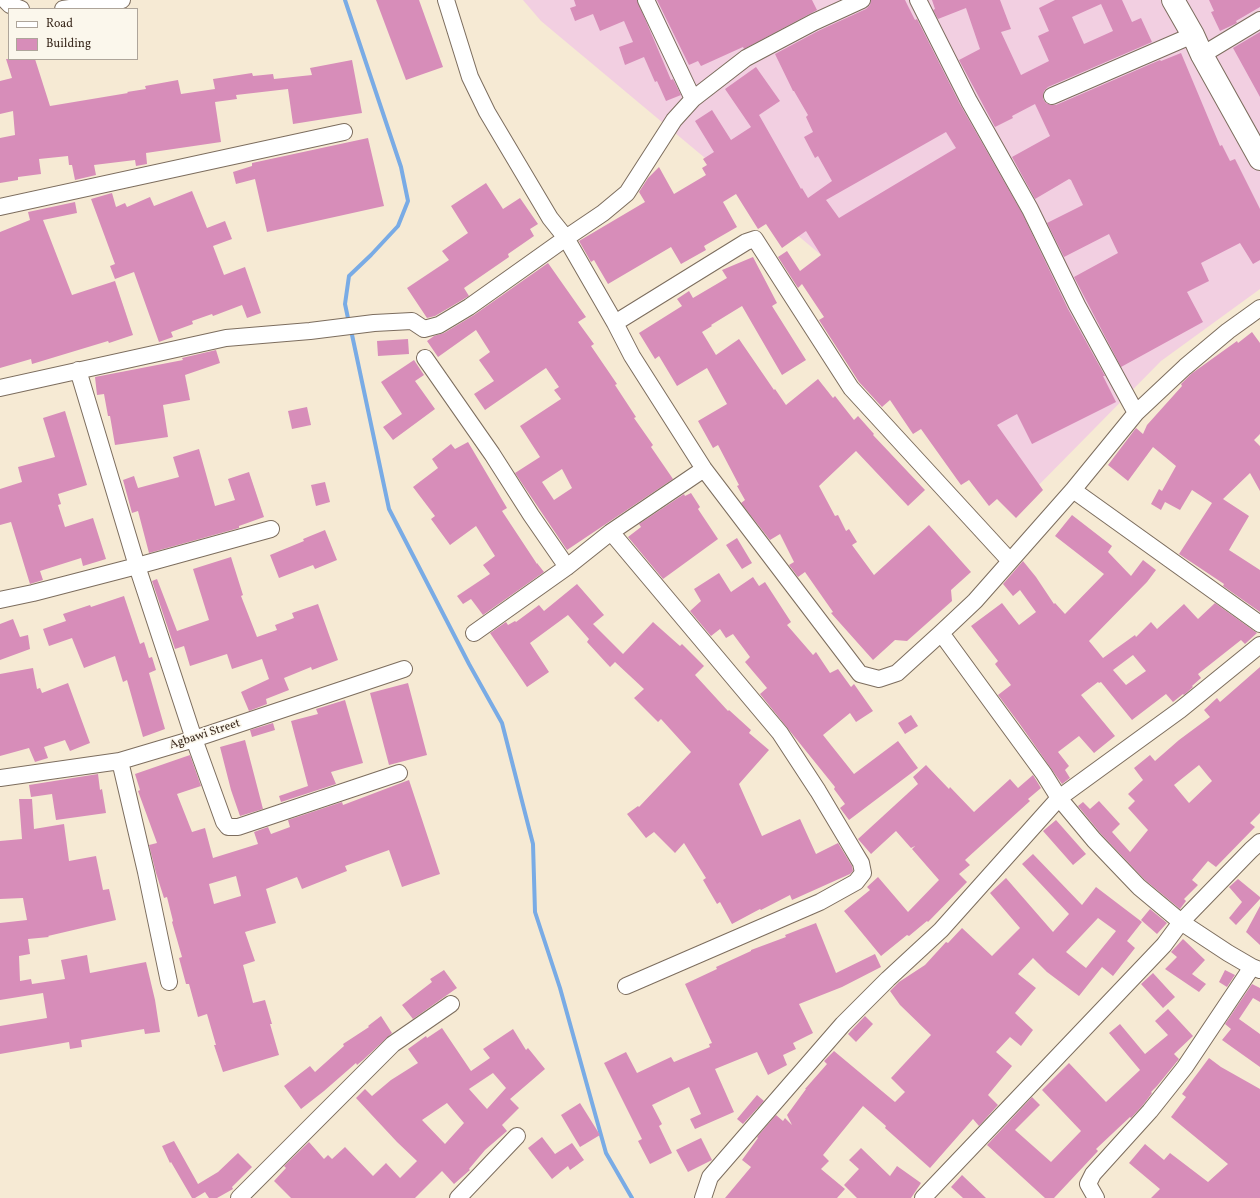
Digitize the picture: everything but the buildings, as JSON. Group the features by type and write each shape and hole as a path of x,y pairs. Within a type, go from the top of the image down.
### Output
{"main road":[{"path":"1174,0 1202,55 1260,159"}],"street":[{"path":"5,0 19,8"},
{"path":"70,8 122,0"},
{"path":"446,0 470,77 487,112 550,218 566,238 615,323 632,356 704,469 860,674 879,679 897,673 941,633 975,601 1073,490 1136,413 1185,366 1228,330 1260,308"},
{"path":"646,0 693,99"},
{"path":"0,388 226,338 310,331 374,323 412,321 424,329 438,325 469,307 603,213 627,193 674,120 693,99 746,58 814,22 862,0"},
{"path":"918,0 969,101 1030,209 1077,305 1136,413"},
{"path":"1202,55 1260,20"},
{"path":"1052,96 1193,35"},
{"path":"0,207 344,132"},
{"path":"615,323 746,242 755,239 851,388 1010,561"},
{"path":"425,358 492,454 531,515 567,567"},
{"path":"78,370 137,566 194,739 224,822 228,827 238,827 399,773"},
{"path":"474,633 567,567 611,532 704,469"},
{"path":"1073,490 1260,624"},
{"path":"0,600 137,566 271,529"},
{"path":"611,532 780,733 818,790 861,863 863,873 856,882 820,902 626,986"},
{"path":"941,633 1044,774 1059,798 1094,840 1139,887 1181,922 1256,968 1185,1066 1150,1111 1093,1174 1088,1184 1096,1198"},
{"path":"703,1198 710,1177 843,1024 888,978 941,930 1059,798 1180,710 1260,645"},
{"name":"Agbawi Street","path":"0,778 120,761 194,739 404,669"},
{"path":"120,761 146,872 169,982"},
{"path":"923,1198 1164,945 1181,922 1250,850 1260,842"},
{"path":"239,1198 392,1044 451,1004"},
{"path":"458,1198 518,1136"}],"shaded area":[{"path":"523,0 1260,0 1260,289 1161,361 1025,499 863,290 541,21"}],"waterway":[{"path":"345,0 401,167 408,201 398,226 349,276 345,304 349,323"},
{"path":"351,330 389,509 469,664 502,723 533,844 535,912 560,988 606,1153 632,1198"}]}
